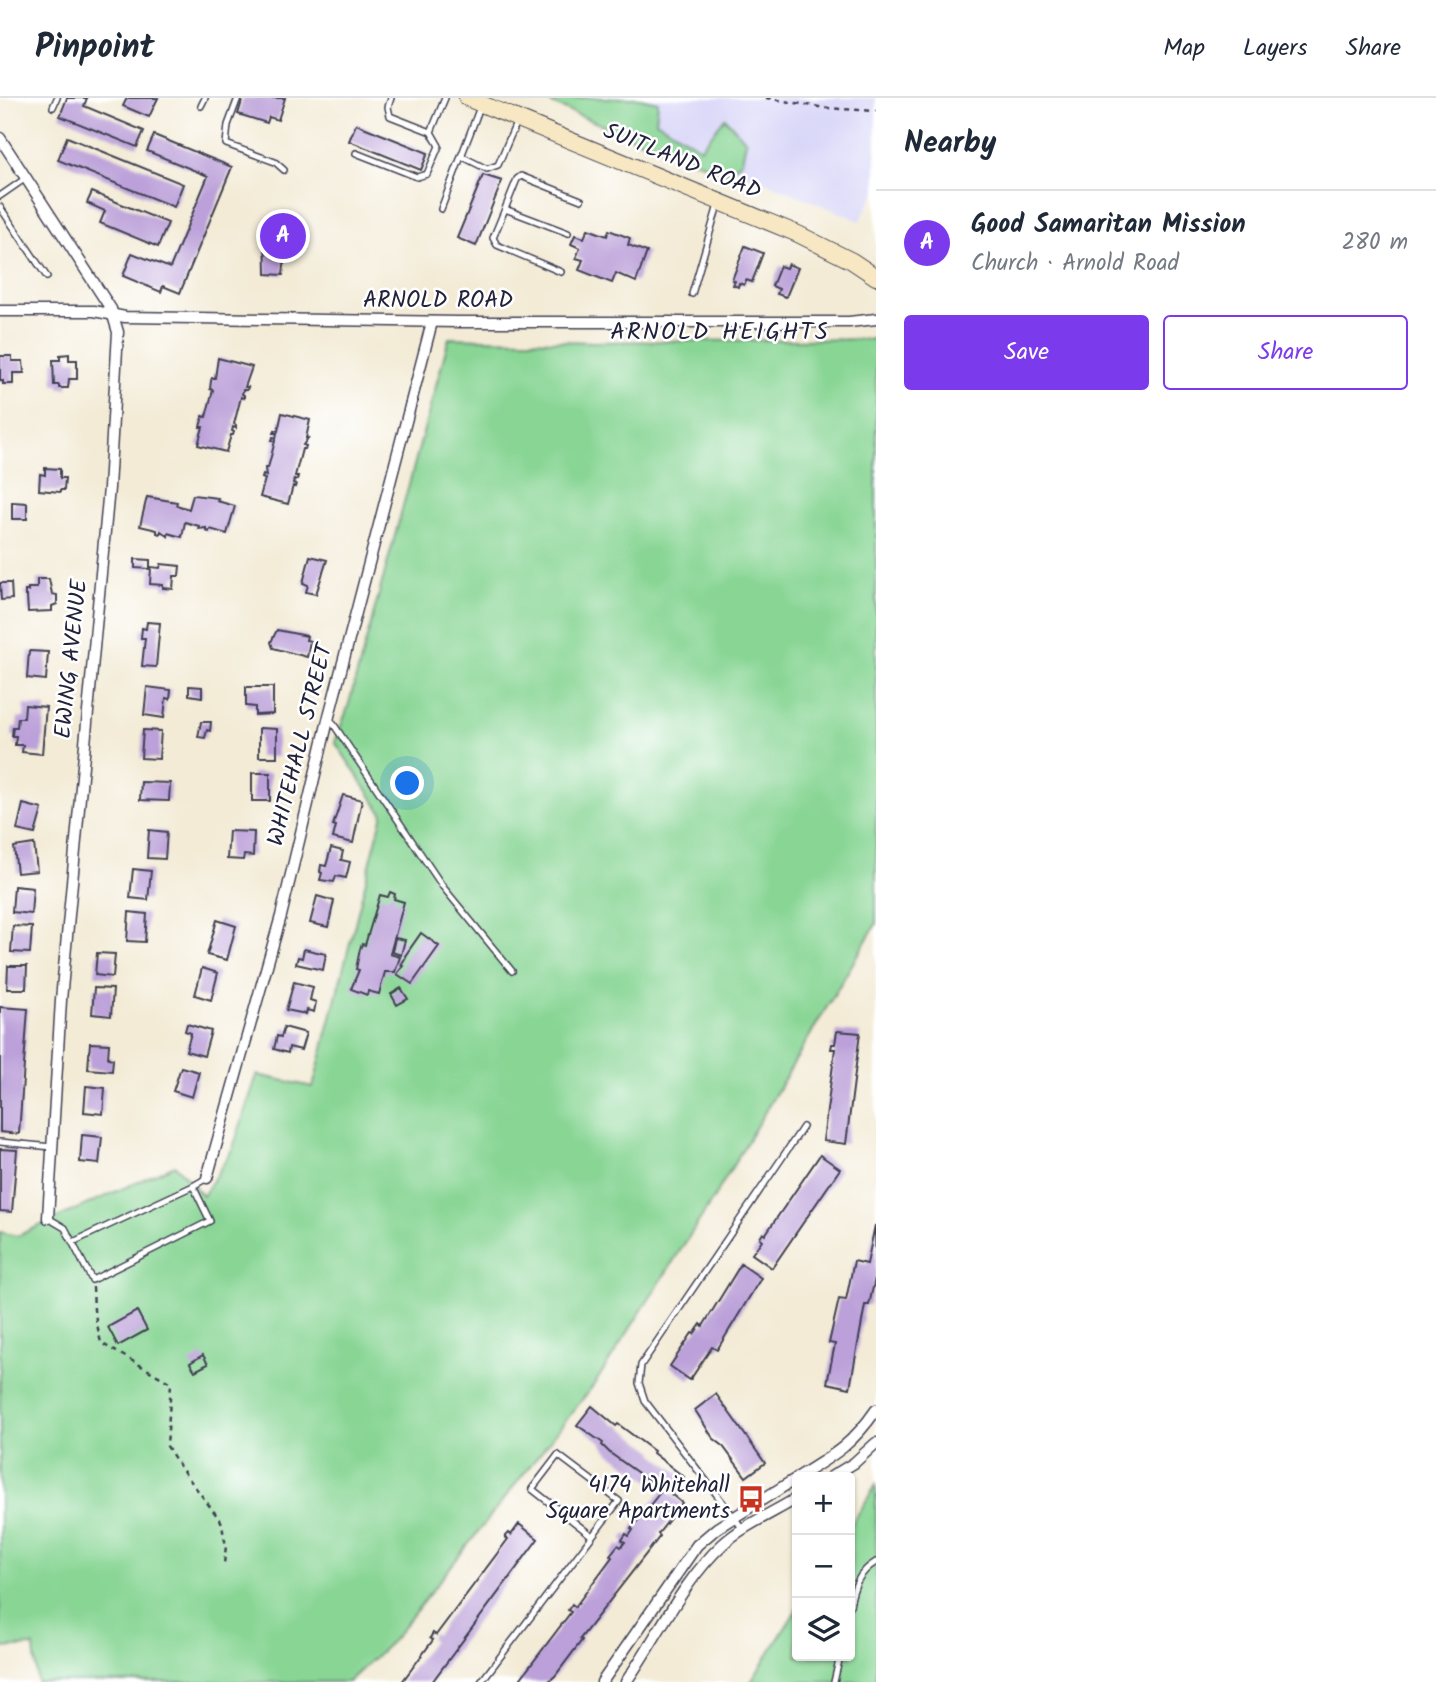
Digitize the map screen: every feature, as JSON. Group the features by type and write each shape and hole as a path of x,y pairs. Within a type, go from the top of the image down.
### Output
{"main road":[{"name":"SUITLAND ROAD","path":"474,101 818,243 876,277"}],"street":[{"name":"EWING AVENUE","path":"0,138 111,309 118,332 112,444 72,867 48,1218"},
{"name":"ARNOLD ROAD","path":"0,312 94,310 114,317 432,322 849,322 876,319"},
{"name":"WHITEHALL STREET","path":"207,1178 278,929 329,716 432,322"},
{"path":"806,1472 847,1446 876,1410"},
{"path":"839,1472 876,1443"},
{"path":"603,1682 687,1558 708,1535 792,1481"},
{"path":"626,1682 691,1581 725,1542 792,1501"}],"lane":[{"path":"53,107 57,98"},
{"path":"201,106 205,98"},
{"path":"238,98 228,125 226,144 275,162 284,170"},
{"path":"356,153 417,177 428,174 439,146 431,132 390,116 388,107 391,98"},
{"path":"431,132 444,98"},
{"path":"441,209 461,156 474,101"},
{"path":"461,156 487,169 498,165 517,119"},
{"path":"562,272 497,245 493,238 517,178 521,176 580,201"},
{"path":"0,195 26,178"},
{"path":"692,294 719,202"},
{"path":"0,207 47,277"},
{"path":"505,209 568,233"},
{"path":"329,716 443,887 512,971"},
{"path":"743,1529 645,1401 639,1383 640,1365 803,1127"},
{"path":"0,1142 52,1147"},
{"path":"73,1242 207,1178"},
{"path":"48,1218 65,1228 92,1280 210,1221 193,1185"},
{"path":"481,1682 619,1501 558,1455 532,1489 592,1536"},
{"path":"851,1598 863,1571 876,1562"},
{"path":"834,1682 839,1661"}],"path":[{"path":"766,98 825,108 876,111"},
{"path":"92,1280 94,1310 101,1343 171,1383 167,1446 221,1521 226,1546 223,1564"}],"shaded area":[{"path":"563,98 876,98 876,191 860,221"}],"green space":[{"path":"549,98 640,98 658,102 656,121 701,148 725,118 746,141 742,161 727,173 552,104"},
{"path":"449,338 593,342 876,339 876,924 715,1196 596,1382 393,1640 348,1682 37,1682 34,1646 0,1648 0,1232 17,1236 175,1165 203,1196 233,1148 257,1075 313,1087 383,814 335,742 348,707"},
{"path":"876,1485 876,1682 751,1682 792,1617 792,1661 855,1661 855,1519"}],"building":[{"path":"67,98 87,98 84,106 144,131 137,147 60,116"},
{"path":"127,98 158,98 149,117 123,106"},
{"path":"243,98 285,98 278,120 269,117 267,123 238,114"},
{"path":"356,124 428,153 421,170 349,141"},
{"path":"154,135 232,167 180,293 163,286 161,292 123,276 132,253 170,268 208,176 147,151"},
{"path":"67,137 183,184 174,207 58,160"},
{"path":"483,175 502,181 476,246 457,238"},
{"path":"92,192 168,223 158,247 100,223 105,211 87,203"},
{"path":"265,228 288,228 283,275 266,274"},
{"path":"588,229 607,236 609,230 630,238 628,245 647,252 636,282 616,273 612,283 579,270 583,260 576,258 580,248 571,244 575,235 584,238"},
{"path":"745,246 763,253 752,282 746,280 744,285 739,283 738,287 733,285 735,281 732,280"},
{"path":"788,264 798,268 786,297 777,294 779,289 772,286 780,266 786,268"},
{"path":"69,354 69,360 77,360 77,379 69,379 68,388 59,388 59,385 54,385 53,360 60,360 60,355"},
{"path":"0,356 12,356 12,361 23,361 24,373 13,373 13,384 3,384 3,381 0,381"},
{"path":"218,358 252,367 245,387 248,387 247,390 243,390 244,398 241,397 234,424 236,428 233,427 234,432 226,452 198,445 203,416 206,417 213,390 210,389 211,381 215,378"},
{"path":"282,413 310,420 308,438 303,445 306,446 302,449 295,476 298,476 297,480 294,479 293,483 296,484 288,504 260,497 265,479 262,478 263,475 266,476 265,468 268,468 275,441 272,440 273,437 276,438 277,433 274,433 275,430 278,431"},
{"path":"45,468 60,469 60,478 65,478 64,490 39,490 40,474 45,475"},
{"path":"193,495 218,498 217,501 235,506 227,534 210,529 209,532 206,528 198,529 199,526 185,522 182,537 168,533 168,536 161,531 160,534 157,530 140,526 147,497 177,502 176,505 189,509"},
{"path":"12,502 27,503 27,519 12,519"},
{"path":"310,556 327,560 316,594 306,592 308,585 303,583"},
{"path":"135,559 150,560 150,569 135,568"},
{"path":"161,564 180,566 179,576 174,576 173,589 150,584 151,567 160,568"},
{"path":"37,579 49,579 52,594 57,595 57,604 52,606 52,611 28,612 25,591 28,591 28,588 37,588"},
{"path":"0,583 11,583 12,599 1,600"},
{"path":"147,622 160,623 156,667 142,666 145,638 141,638 142,628 146,629"},
{"path":"277,630 307,636 306,640 310,641 307,657 273,648 271,642"},
{"path":"29,651 48,652 46,680 27,678"},
{"path":"189,686 202,687 202,697 189,695"},
{"path":"147,687 171,690 170,699 166,698 164,718 144,715"},
{"path":"246,687 273,687 273,714 255,715 255,707 246,706"},
{"path":"25,705 46,707 42,754 22,752 23,745 15,745 13,727 17,727 18,718 24,718"},
{"path":"201,722 211,722 210,731 207,730 205,738 198,737"},
{"path":"259,728 277,729 277,757 259,757"},
{"path":"143,730 161,731 159,759 141,758"},
{"path":"252,773 270,773 270,801 252,801"},
{"path":"141,782 170,783 169,801 140,800"},
{"path":"343,795 362,800 353,843 333,838 336,826 333,825"},
{"path":"23,804 42,809 35,834 17,830"},
{"path":"149,830 167,832 165,859 147,858"},
{"path":"229,831 254,832 253,856 244,855 243,860 227,859"},
{"path":"34,844 37,871 17,873 14,847"},
{"path":"331,848 343,851 341,860 350,862 346,878 336,876 334,882 320,880 321,865 326,866"},
{"path":"133,869 151,871 148,900 130,898"},
{"path":"14,886 33,888 31,914 12,912"},
{"path":"390,892 395,894 394,899 404,902 390,954 400,957 395,972 385,972 379,994 368,991 367,995 351,989 359,970 356,969 360,949 362,944 365,945 380,895 388,897"},
{"path":"317,896 334,901 328,927 310,923"},
{"path":"129,912 147,914 145,942 127,941"},
{"path":"217,920 236,926 227,960 207,955"},
{"path":"13,926 32,927 30,953 11,952"},
{"path":"421,933 439,946 412,984 397,974 403,966 401,965 405,956"},
{"path":"395,938 405,940 401,955 392,952"},
{"path":"304,949 326,954 323,970 296,964 298,957 302,958"},
{"path":"97,953 115,954 113,977 95,975"},
{"path":"8,966 27,966 26,989 7,989"},
{"path":"202,968 218,973 211,1000 195,995"},
{"path":"294,982 313,987 310,1000 316,1002 314,1012 307,1010 306,1014 286,1010"},
{"path":"94,988 113,989 111,1016 92,1014"},
{"path":"401,988 408,999 397,1005 391,994"},
{"path":"0,1007 28,1009 19,1134 0,1132"},
{"path":"187,1024 211,1031 204,1056 186,1051 191,1033 185,1031"},
{"path":"284,1027 306,1033 301,1050 289,1047 288,1053 274,1049 277,1036 281,1037"},
{"path":"837,1031 860,1033 846,1144 823,1141 835,1049 831,1049 832,1044 835,1044"},
{"path":"90,1043 109,1044 108,1058 113,1059 112,1071 88,1069"},
{"path":"181,1067 199,1072 192,1097 173,1091"},
{"path":"86,1086 105,1088 103,1114 84,1112"},
{"path":"82,1135 102,1137 99,1164 80,1162"},
{"path":"0,1149 17,1150 12,1212 0,1211"},
{"path":"820,1155 840,1169 772,1268 752,1254 762,1240 760,1238 763,1233 765,1235"},
{"path":"875,1225 876,1274 869,1305 865,1305 850,1388 827,1383 835,1344 829,1343 839,1299 846,1300 854,1261 867,1264"},
{"path":"741,1264 761,1278 717,1350 712,1347 690,1380 670,1366 692,1333 694,1334 701,1324 703,1326"},
{"path":"137,1311 147,1330 118,1346 108,1327"},
{"path":"203,1355 208,1364 195,1371 190,1363"},
{"path":"716,1394 765,1463 746,1477 722,1445 713,1438 695,1410"},
{"path":"592,1406 654,1451 653,1453 684,1477 671,1494 682,1503 555,1676 548,1682 518,1682 571,1612 568,1610 572,1604 575,1607 612,1557 610,1555 618,1545 621,1547 625,1542 622,1540 626,1534 629,1536 633,1530 631,1529 662,1490 610,1453 603,1443 577,1425"},
{"path":"519,1524 538,1539 432,1682 402,1682 433,1640 430,1638 433,1633 436,1635 508,1539 505,1537 509,1533 511,1535"}],"place":[{"name":"Good Samaritan Mission","path":"283,236"},
{"name":"4174 Whitehall Square Apartments","path":"751,1499"}],"district":[{"name":"ARNOLD HEIGHTS","path":"720,332"}]}
